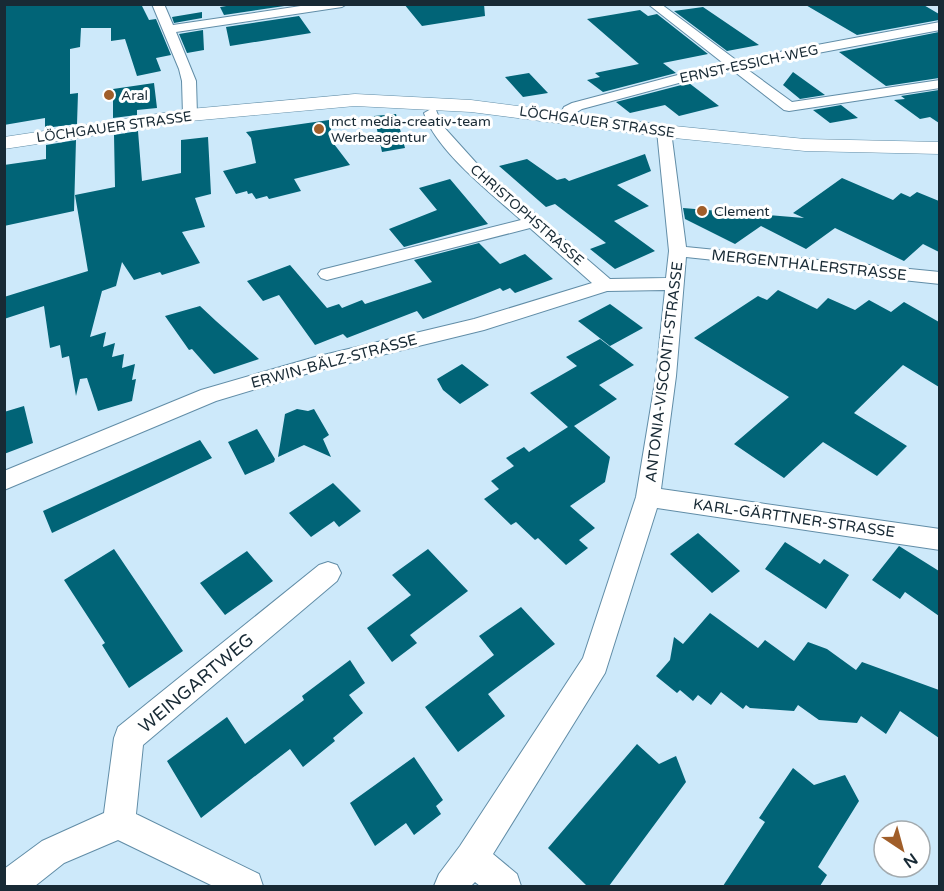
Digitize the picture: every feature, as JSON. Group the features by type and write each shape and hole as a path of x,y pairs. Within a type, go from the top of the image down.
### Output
{"main road":[{"name":"LÖCHGAUER STRASSE","path":"4,143 190,115 355,100 471,106 566,116 664,131 805,145 939,148"}],"street":[{"path":"158,4 186,69 189,81 190,115"},
{"path":"171,34 342,4"},
{"path":"653,4 789,107 939,84"},
{"name":"ERNST-ESSICH-WEG","path":"566,116 569,110 577,106 731,65 939,26"},
{"name":"CHRISTOPHSTRASSE","path":"431,113 435,126 473,170 606,285"},
{"name":"ANTONIA-VISCONTI-STRASSE","path":"451,886 472,858 595,664 648,497 666,376 678,252 664,131"},
{"path":"327,274 534,222"},
{"name":"MERGENTHALERSTRASSE","path":"678,252 939,278"},
{"name":"ERWIN-BÄLZ-STRASSE","path":"4,481 209,395 315,364 477,325 606,285 675,284"},
{"name":"KARL-GÄRTTNER-STRASSE","path":"648,497 939,540"},
{"name":"WEINGARTWEG","path":"119,823 129,738 328,573"},
{"path":"9,886 53,852 119,823 247,886"},
{"path":"472,858 505,886"}],"building":[{"path":"4,4 141,4 149,20 156,19 171,55 156,58 161,71 137,76 125,39 111,41 111,28 81,28 80,47 70,49 70,94 78,93 77,124 45,128 45,118 4,125"},
{"path":"239,4 291,5 224,15 220,7"},
{"path":"404,4 484,4 485,16 422,26"},
{"path":"804,4 922,4 939,14 939,20 857,35"},
{"path":"703,7 759,45 727,51 674,11"},
{"path":"640,10 648,16 657,14 708,54 663,63 676,73 603,92 587,80 600,77 595,73 639,64 587,19"},
{"path":"202,12 202,18 174,23 172,17"},
{"path":"299,16 311,33 230,46 226,27"},
{"path":"203,30 204,50 187,53 179,34"},
{"path":"939,32 939,78 886,86 839,52"},
{"path":"793,72 825,95 800,99 783,85"},
{"path":"529,73 548,93 523,97 505,77"},
{"path":"154,83 157,108 137,110 137,115 113,118 113,89"},
{"path":"689,83 719,106 679,116 665,105 630,113 616,102"},
{"path":"939,90 939,123 930,117 920,119 894,100 905,99 901,96"},
{"path":"841,105 858,118 830,123 813,110"},
{"path":"396,114 405,148 382,152 374,116"},
{"path":"329,120 334,144 350,165 294,179 301,191 269,199 267,196 256,199 252,193 248,194 247,191 236,194 223,171 256,163 251,138 246,132"},
{"path":"138,131 142,181 181,173 181,140 208,137 211,194 195,198 205,227 182,232 200,263 162,275 160,272 134,280 122,262 116,286 102,291 90,337 106,332 103,347 115,343 112,357 124,354 122,368 135,364 132,380 136,379 132,401 98,411 87,378 80,379 76,396 69,356 62,358 60,345 50,348 44,306 4,319 4,297 88,271 75,195 115,187 114,135"},
{"path":"76,140 74,211 4,226 4,165 46,159 46,145"},
{"path":"645,154 651,171 617,185 649,206 614,221 655,251 615,269 590,249 606,243 555,204 546,207 499,166 527,159 557,180 565,178 569,181"},
{"path":"842,178 893,200 901,193 910,197 917,192 939,201 939,252 923,244 904,261 835,228 806,249 761,226 735,244 685,219 683,208 804,218 793,213"},
{"path":"450,179 488,224 404,247 389,229 437,210 419,188"},
{"path":"479,243 500,264 525,254 553,279 515,293 510,288 503,291 500,288 423,319 417,311 347,338 343,334 315,345 279,295 263,301 247,281 290,265 327,308 339,304 342,308 362,300 365,304 432,282 414,260"},
{"path":"778,290 817,309 828,298 855,310 869,300 891,312 904,302 939,322 939,387 903,365 854,413 907,446 877,476 823,442 784,478 734,444 789,397 694,338 758,296 767,300"},
{"path":"610,304 643,328 610,346 578,321"},
{"path":"200,306 259,359 214,374 192,349 189,350 165,316"},
{"path":"600,339 634,365 599,385 617,399 574,426 610,457 605,482 570,506 595,528 579,540 588,548 566,565 538,538 535,540 516,522 511,525 484,499 499,489 491,481 514,466 506,458 524,447 529,452 568,427 530,393 577,366 566,357"},
{"path":"462,364 489,385 460,404 443,390 437,379"},
{"path":"24,406 33,443 4,454 4,412"},
{"path":"297,409 308,411 314,409 329,435 323,439 331,457 304,445 278,457 285,414"},
{"path":"257,429 275,459 274,462 245,475 228,442"},
{"path":"200,440 212,458 52,533 43,511"},
{"path":"333,483 361,511 339,527 334,521 311,537 289,513"},
{"path":"698,533 740,571 712,593 670,554"},
{"path":"785,542 820,564 824,559 849,575 826,609 765,569"},
{"path":"899,546 939,571 939,616 905,592 900,599 872,580"},
{"path":"114,549 183,651 129,688 102,645 105,643 64,580"},
{"path":"428,549 468,591 410,635 417,643 392,662 367,628 411,595 392,575"},
{"path":"247,551 273,581 225,615 200,583"},
{"path":"521,607 555,644 488,694 505,716 458,752 425,707 494,655 479,636"},
{"path":"710,613 758,648 765,640 794,661 808,642 827,649 856,670 862,662 939,690 939,738 900,711 886,734 861,716 857,723 819,720 798,705 794,711 750,708 746,705 743,709 721,692 711,705 698,695 693,701 680,690 677,693 656,676 670,660 674,637 683,644"},
{"path":"350,660 365,683 349,695 363,713 333,738 335,741 303,767 290,749 201,818 167,761 227,717 245,744 304,700 302,696"},
{"path":"637,744 659,764 676,756 686,782 609,886 587,886 548,848"},
{"path":"414,757 443,800 436,806 441,814 414,835 406,823 375,846 350,803"},
{"path":"793,768 814,785 845,775 859,801 818,867 827,875 820,886 723,886 765,822 759,818"}],"place":[{"name":"Aral","path":"109,95"},
{"name":"mct media-creativ-team Werbeagentur","path":"319,129"},
{"name":"Clement","path":"702,211"}]}
